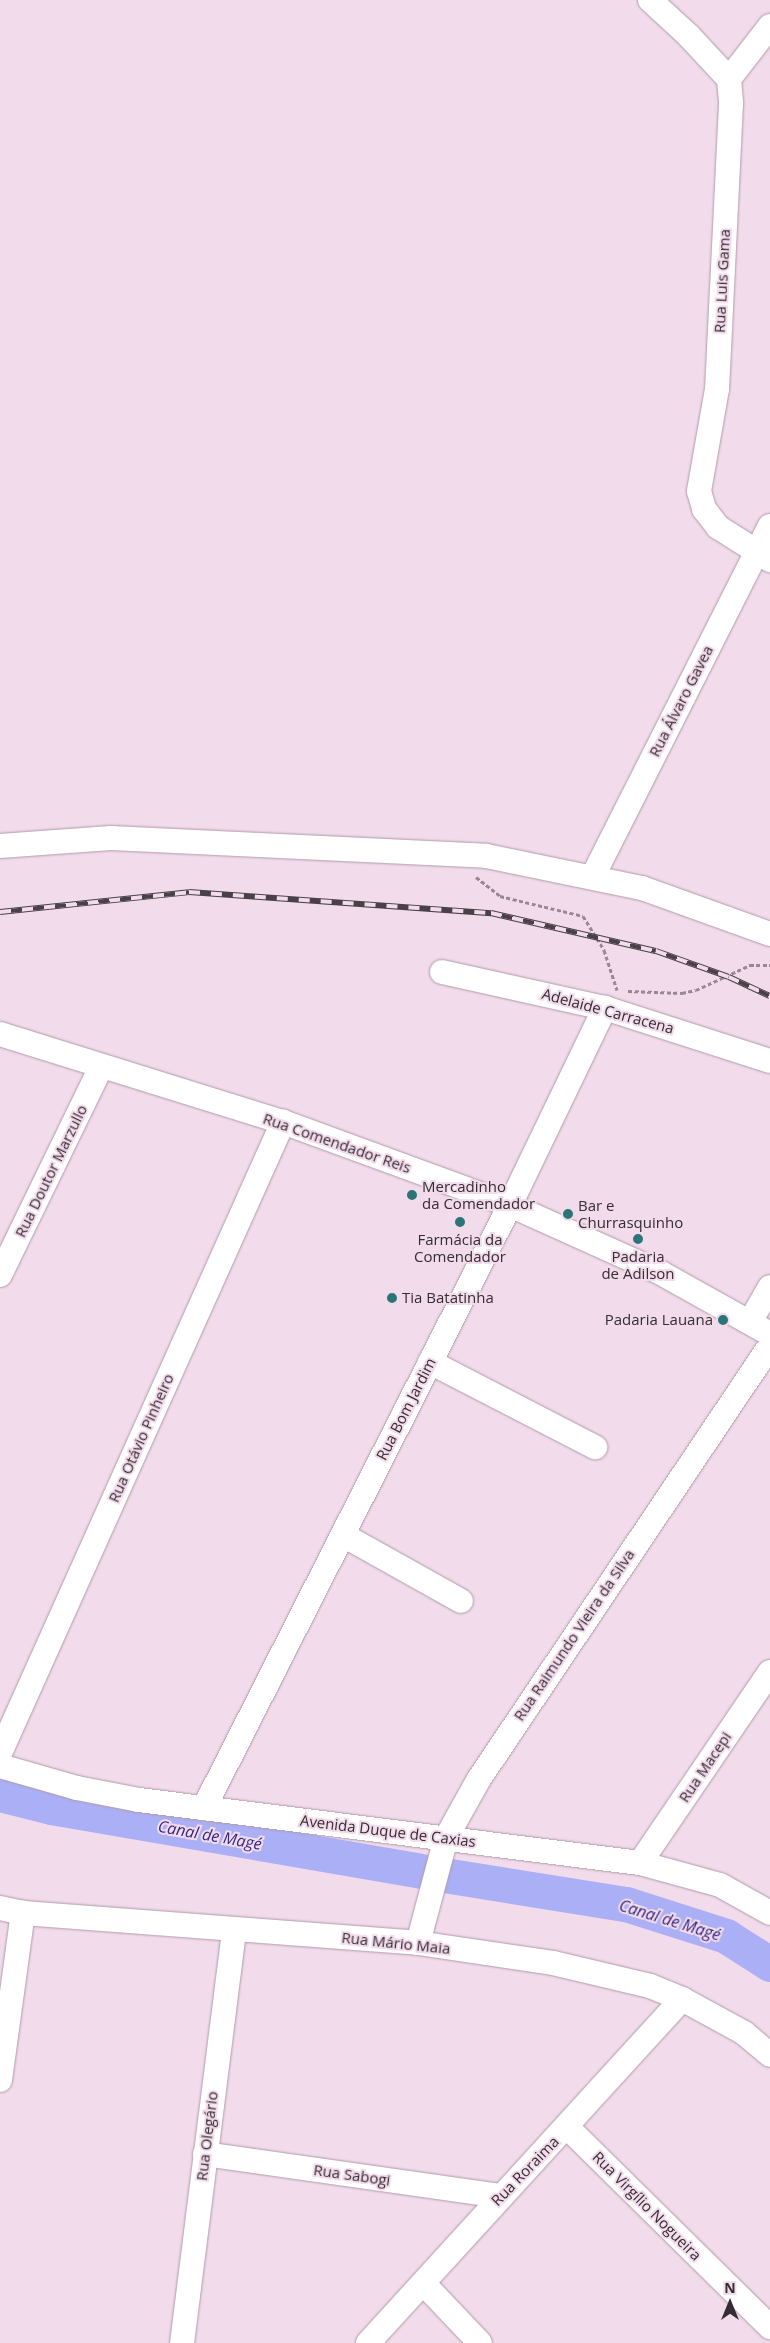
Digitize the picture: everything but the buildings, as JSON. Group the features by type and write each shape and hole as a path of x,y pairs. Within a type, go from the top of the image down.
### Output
{"street":[{"path":"650,0 689,36 729,79 770,26"},
{"name":"Rua Luis Gama","path":"729,79 730,135 717,389 699,491 704,509 718,528 763,556"},
{"name":"Rua Álvaro Gavea","path":"593,876 763,556 770,526"},
{"path":"0,846 112,838 449,853 512,860 593,876 677,899 770,934"},
{"name":"Adelaide Carracena","path":"442,972 611,999 770,1062"},
{"name":"Rua Bom Jardim","path":"204,1808 510,1204 611,999"},
{"name":"Rua Comendador Reis","path":"0,1034 283,1122 510,1204 661,1272 760,1328"},
{"name":"Rua Doutor Marzullo","path":"3,1262 102,1067"},
{"name":"Rua Otávio Pinheiro","path":"0,1753 283,1122"},
{"path":"760,1328 770,1287"},
{"name":"Rua Raimundo Vieira da Silva","path":"418,1943 446,1838 510,1729 770,1346"},
{"path":"430,1362 595,1447"},
{"path":"343,1535 461,1601"},
{"name":"Rua Macepi","path":"640,1863 770,1672"},
{"name":"Avenida Duque de Caxias","path":"0,1766 77,1788 204,1808 640,1863 720,1885 770,1913"},
{"path":"0,2080 11,1911"},
{"name":"Rua Mário Maia","path":"11,1911 418,1943 553,1963 650,1986 682,1999 744,2033 770,2055"},
{"name":"Rua Olegário","path":"182,2343 234,1929"},
{"name":"Rua Roraima","path":"368,2343 424,2284 500,2196 567,2127 682,1999"},
{"name":"Rua Virgílio Nogueira","path":"567,2127 768,2322"},
{"name":"Rua Sabogi","path":"205,2154 500,2196"},
{"path":"424,2284 480,2343"}],"path":[{"path":"449,853 454,864 500,896 583,916 604,950 611,999 682,993 696,990 750,965 770,966"}],"waterway":[{"name":"Canal de Magé","path":"0,1794 51,1807 420,1871"},
{"name":"Canal de Magé","path":"444,1875 626,1904 726,1936 770,1964"}],"railway":[{"path":"0,912 189,892 491,913 656,951 729,977 770,996"}],"place":[{"name":"Mercadinho da Comendador","path":"412,1195"},
{"name":"Bar e Churrasquinho","path":"568,1214"},
{"name":"Farmácia da Comendador","path":"460,1222"},
{"name":"Padaria de Adilson","path":"638,1239"},
{"name":"Tia Batatinha","path":"392,1298"},
{"name":"Padaria Lauana","path":"723,1320"}]}
